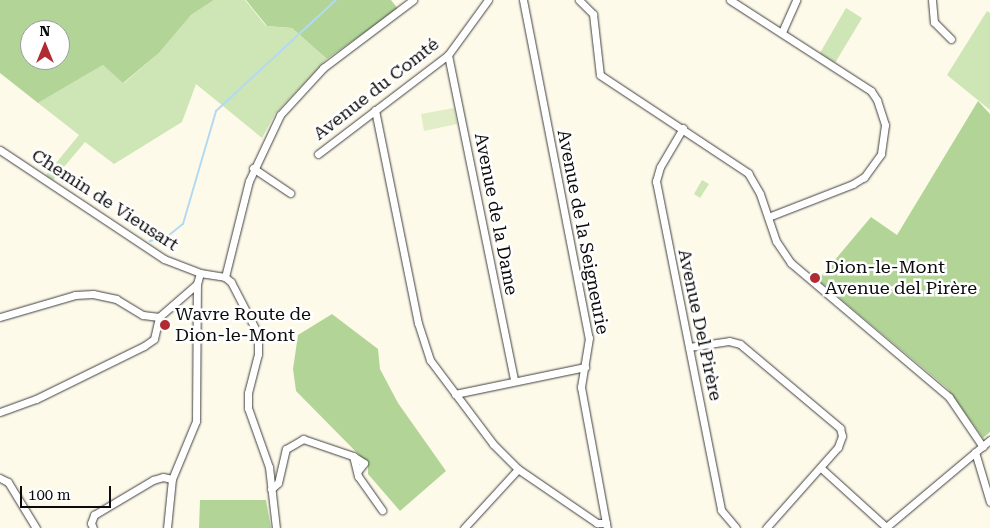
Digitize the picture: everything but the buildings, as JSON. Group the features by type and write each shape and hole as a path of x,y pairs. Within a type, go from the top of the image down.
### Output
{"street":[{"path":"276,528 269,467 248,408 248,393 258,354 258,334 248,311 225,277 253,168 280,115 299,91 323,68 413,0"},
{"name":"Avenue du Comté","path":"318,154 448,55 488,0"},
{"name":"Avenue de la Seigneurie","path":"523,0 589,338 584,367 583,404 607,526"},
{"path":"579,0 593,14 600,75 683,128 748,173 768,217 776,241 791,263 949,397 983,447"},
{"path":"730,0 871,91 882,112 885,139 875,166 853,184 768,217"},
{"path":"782,32 796,0"},
{"path":"932,0 934,22 951,39"},
{"name":"Avenue de la Dame","path":"448,55 514,380"},
{"path":"376,110 423,346 455,394 493,444 518,469 596,523 607,526"},
{"name":"Avenue Del Pirère","path":"683,128 660,167 656,181 721,510 736,528"},
{"name":"Chemin de Vieusart","path":"0,150 154,253 200,272 225,277"},
{"path":"253,168 290,193"},
{"path":"167,528 172,479 194,430 197,413 197,284 200,272"},
{"path":"0,412 36,399 144,346 154,339 159,318 197,284"},
{"path":"0,317 75,295 92,294 116,299 143,315 159,318"},
{"path":"689,347 717,342 740,344 834,421 840,428 842,436 838,447 766,528"},
{"path":"455,394 514,380 584,367"},
{"path":"271,489 278,483 286,449 295,441 310,440 353,456 364,463 357,472 382,510"},
{"path":"821,468 885,528 990,440"},
{"path":"976,452 990,502"},
{"path":"464,528 518,469"},
{"path":"93,528 91,523 94,515 153,480 163,477 172,479"},
{"path":"0,478 8,482 36,528"}],"green space":[{"path":"0,0 214,0 191,15 159,53 123,83 103,65 38,103 0,73"},
{"path":"214,0 245,0 266,26 292,28 327,59 275,114 262,138 196,84 182,122 114,164 85,142 53,180 46,175 79,135 38,103 103,65 124,83 159,53 191,15"},
{"path":"246,0 391,0 398,9 327,59 292,28 267,26"},
{"path":"846,8 862,18 835,63 820,53"},
{"path":"987,11 990,13 990,110 947,75"},
{"path":"978,101 990,114 990,432 983,438 948,389 818,280 871,217 897,235"},
{"path":"454,108 457,124 424,131 421,114"},
{"path":"702,180 709,184 700,198 694,194"},
{"path":"332,314 378,349 380,369 398,403 446,471 400,511 368,474 368,464 296,391 293,369 298,335"},
{"path":"200,500 266,500 271,528 199,528"}],"waterway":[{"path":"150,241 168,236 183,224 216,111 336,0"}],"place":[{"name":"Dion-le-Mont Avenue del Pirère","path":"815,278"},
{"name":"Wavre Route de Dion-le-Mont","path":"165,325"}]}
